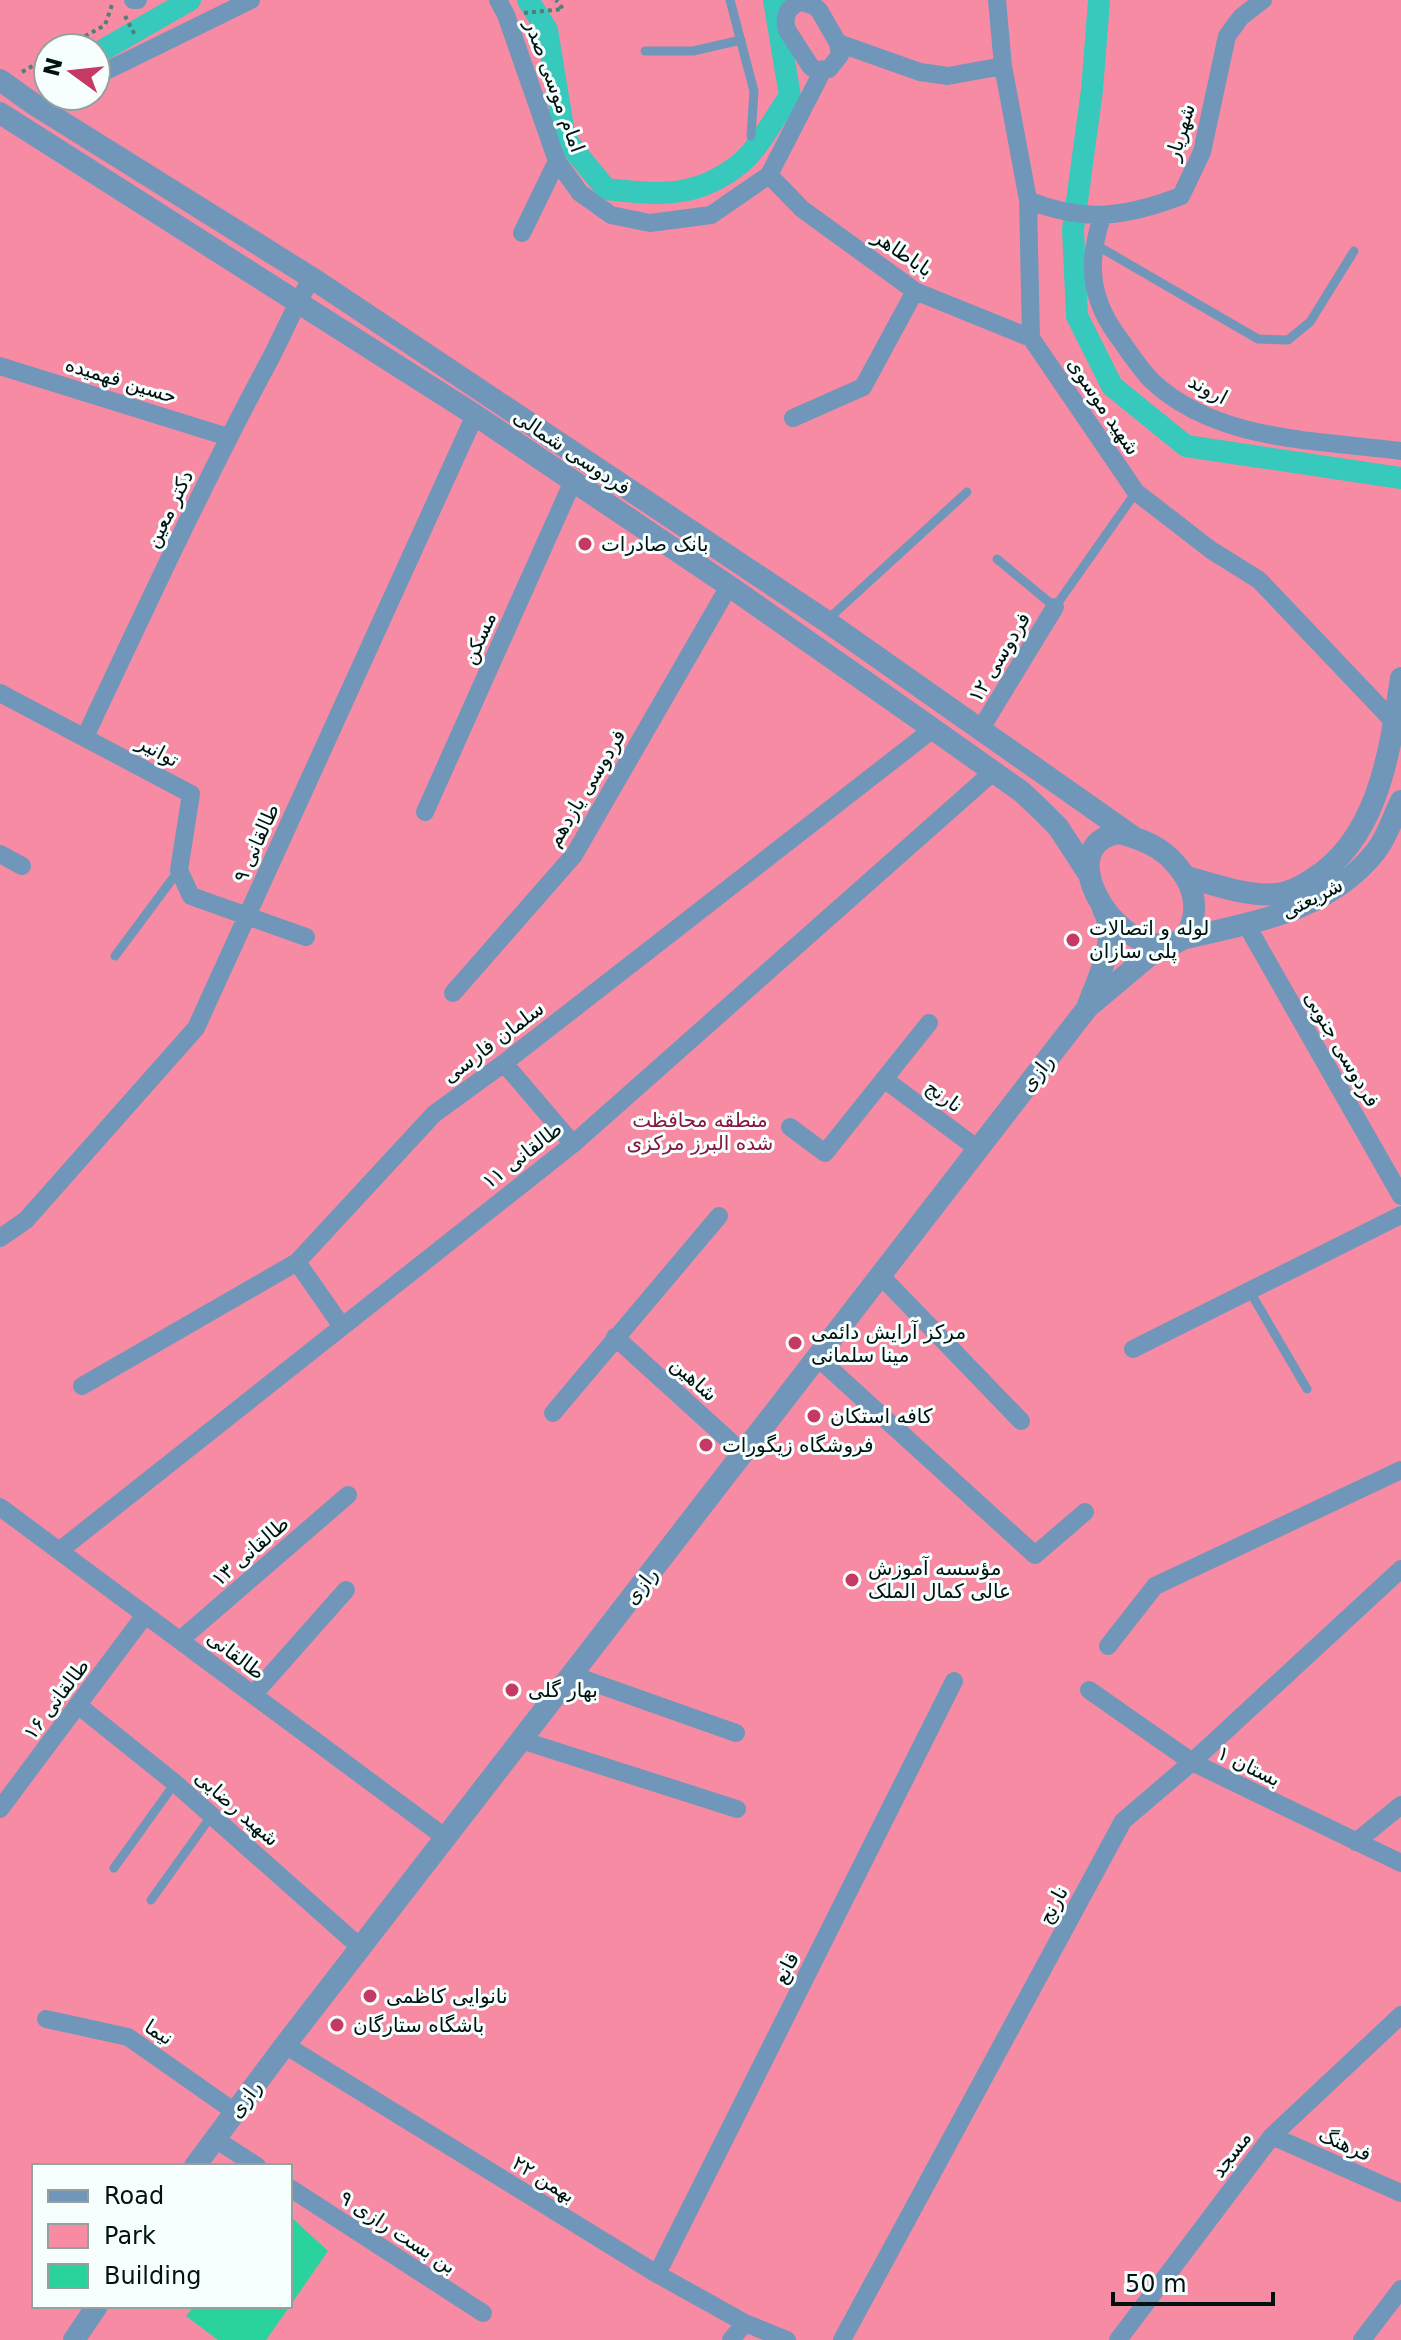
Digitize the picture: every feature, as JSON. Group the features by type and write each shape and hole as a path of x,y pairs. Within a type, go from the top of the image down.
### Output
{"street":[{"path":"112,68 251,0"},
{"path":"997,0 1003,66 1028,200 1031,338"},
{"name":"شهریار","path":"1028,200 1050,209 1095,215 1149,208 1181,196 1202,152 1227,36 1241,17 1263,0"},
{"path":"823,70 816,70 807,63 787,30 785,17 788,3 802,2 814,6 838,43 920,72 948,76 1003,66"},
{"name":"امام موسی صدر","path":"502,8 557,161 580,193 611,215 650,223 711,215 769,175 823,70 838,61 838,43"},
{"name":"فردوسی شمالی","path":"0,80 32,94"},
{"name":"فردوسی شمالی","path":"63,112 826,621 1135,838"},
{"name":"فردوسی شمالی","path":"2,117 475,415 729,586 933,729 1022,792 1058,827 1093,885"},
{"path":"522,233 557,161"},
{"name":"باباطاهر","path":"769,175 802,209 915,291 1031,338"},
{"name":"اروند","path":"1095,215 1092,286 1111,328 1152,381 1198,413 1252,432 1401,451"},
{"name":"دکتر معین","path":"85,737 228,437 274,352 296,302 312,278"},
{"path":"793,418 863,387 915,291"},
{"name":"شهید موسوی","path":"1031,338 1136,492 1211,550 1259,580 1395,723"},
{"name":"حسین فهمیده","path":"0,366 228,437"},
{"name":"طالقانی ۹","path":"0,1238 26,1220 196,1028 475,415"},
{"name":"مسکن","path":"425,812 573,481"},
{"name":"فردوسی یازدهم","path":"453,993 574,855 729,586"},
{"name":"فردوسی ۱۲","path":"980,730 1055,607"},
{"name":"شریعتی","path":"1186,877 1244,892 1278,894 1305,884 1330,869 1367,817 1383,773 1395,723 1401,678"},
{"name":"توانیر","path":"0,693 191,794 179,870"},
{"name":"سلمان فارسی","path":"82,1386 297,1262 434,1114 933,729"},
{"name":"طالقانی ۱۱","path":"59,1551 573,1144 993,772"},
{"name":"شریعتی","path":"1175,942 1288,913 1321,898 1353,876 1378,848 1401,801"},
{"path":"1119,833 1153,845 1169,857 1186,877 1192,889 1192,924 1175,942 1139,963 1088,1007 1103,965 1110,922 1093,885 1090,859 1094,844 1104,836 1119,833"},
{"path":"0,854 22,866"},
{"path":"179,870 191,896 306,937"},
{"path":"1093,885 1119,926 1134,938 1149,943 1175,942"},
{"name":"فردوسی جنوبی","path":"1246,924 1401,1196"},
{"name":"رازی","path":"196,2164 285,2045 1088,1007"},
{"path":"790,1127 825,1153 929,1023"},
{"path":"504,1063 573,1144"},
{"name":"نارنج","path":"884,1079 978,1149"},
{"path":"1133,1349 1401,1215"},
{"path":"553,1413 719,1216"},
{"path":"297,1262 341,1325"},
{"path":"881,1276 1021,1421"},
{"name":"شاهین","path":"615,1337 744,1454"},
{"path":"816,1356 1035,1555 1085,1512"},
{"path":"1108,1646 1155,1586 1401,1470"},
{"name":"طالقانی ۱۳","path":"180,1640 348,1495"},
{"name":"طالقانی","path":"0,1507 446,1838"},
{"name":"نارنج","path":"842,2340 1123,1821 1192,1762 1401,1569"},
{"path":"253,1695 346,1590"},
{"name":"طالقانی ۱۶","path":"0,1809 145,1615"},
{"path":"572,1675 736,1733"},
{"name":"قانع","path":"657,2274 954,1681"},
{"name":"بستان ۱","path":"1089,1690 1192,1762 1401,1863"},
{"name":"شهید رضایی","path":"79,1706 175,1783 361,1948"},
{"path":"521,1740 737,1809"},
{"path":"1356,1842 1401,1805"},
{"name":"مسجد","path":"1118,2340 1272,2136 1393,2032 1401,2015"},
{"name":"نیما","path":"46,2019 128,2037 235,2112"},
{"name":"۲۲ بهمن","path":"285,2045 657,2274 745,2323 787,2340"},
{"name":"فرهنگ","path":"1272,2136 1401,2193"},
{"path":"215,2139 254,2164"},
{"name":"بن بست رازی ۹","path":"292,2189 483,2313"},
{"path":"1362,2340 1401,2289"},
{"path":"74,2340 96,2308"},
{"path":"731,2340 745,2323"}],"lane":[{"path":"730,0 754,91 751,136"},
{"path":"645,51 693,51 741,40"},
{"path":"1093,243 1258,339 1288,340 1310,322 1354,251"},
{"path":"826,621 967,492"},
{"path":"997,559 1055,607 1136,492"},
{"path":"115,956 179,870"},
{"path":"1249,1290 1307,1389"},
{"path":"114,1868 175,1783"},
{"path":"151,1900 212,1815"}],"path":[{"path":"93,32 105,25 114,0"},
{"path":"502,8 563,9 556,0"},
{"path":"131,4 144,53"}],"green space":[{"name":"منطقه محافظت شده البرز مرکزی","path":"0,0 1401,0 1401,2340 0,2340"}],"building":[{"path":"292,2218 328,2251 292,2303"},
{"path":"192,2308 289,2308 266,2340 218,2340 186,2316"}],"waterway":[{"path":"112,45 190,0"},
{"path":"528,0 547,30 565,139 606,189 643,193 677,192 710,183 742,162 761,140 790,96 774,0"},
{"path":"1099,0 1092,90 1073,230 1077,316 1112,386 1186,446 1401,478"}],"place":[{"name":"بانک صادرات","path":"585,544"},
{"name":"لوله و اتصالات پلی سازان","path":"1073,940"},
{"name":"مرکز آرایش دائمی مینا سلمانی","path":"795,1343"},
{"name":"کافه استکان","path":"814,1416"},
{"name":"فروشگاه زیگورات","path":"706,1445"},
{"name":"مؤسسه آموزش عالی کمال الملک","path":"852,1580"},
{"name":"بهار گلی","path":"512,1690"},
{"name":"نانوایی کاظمی","path":"370,1996"},
{"name":"باشگاه ستارگان","path":"337,2025"}]}
